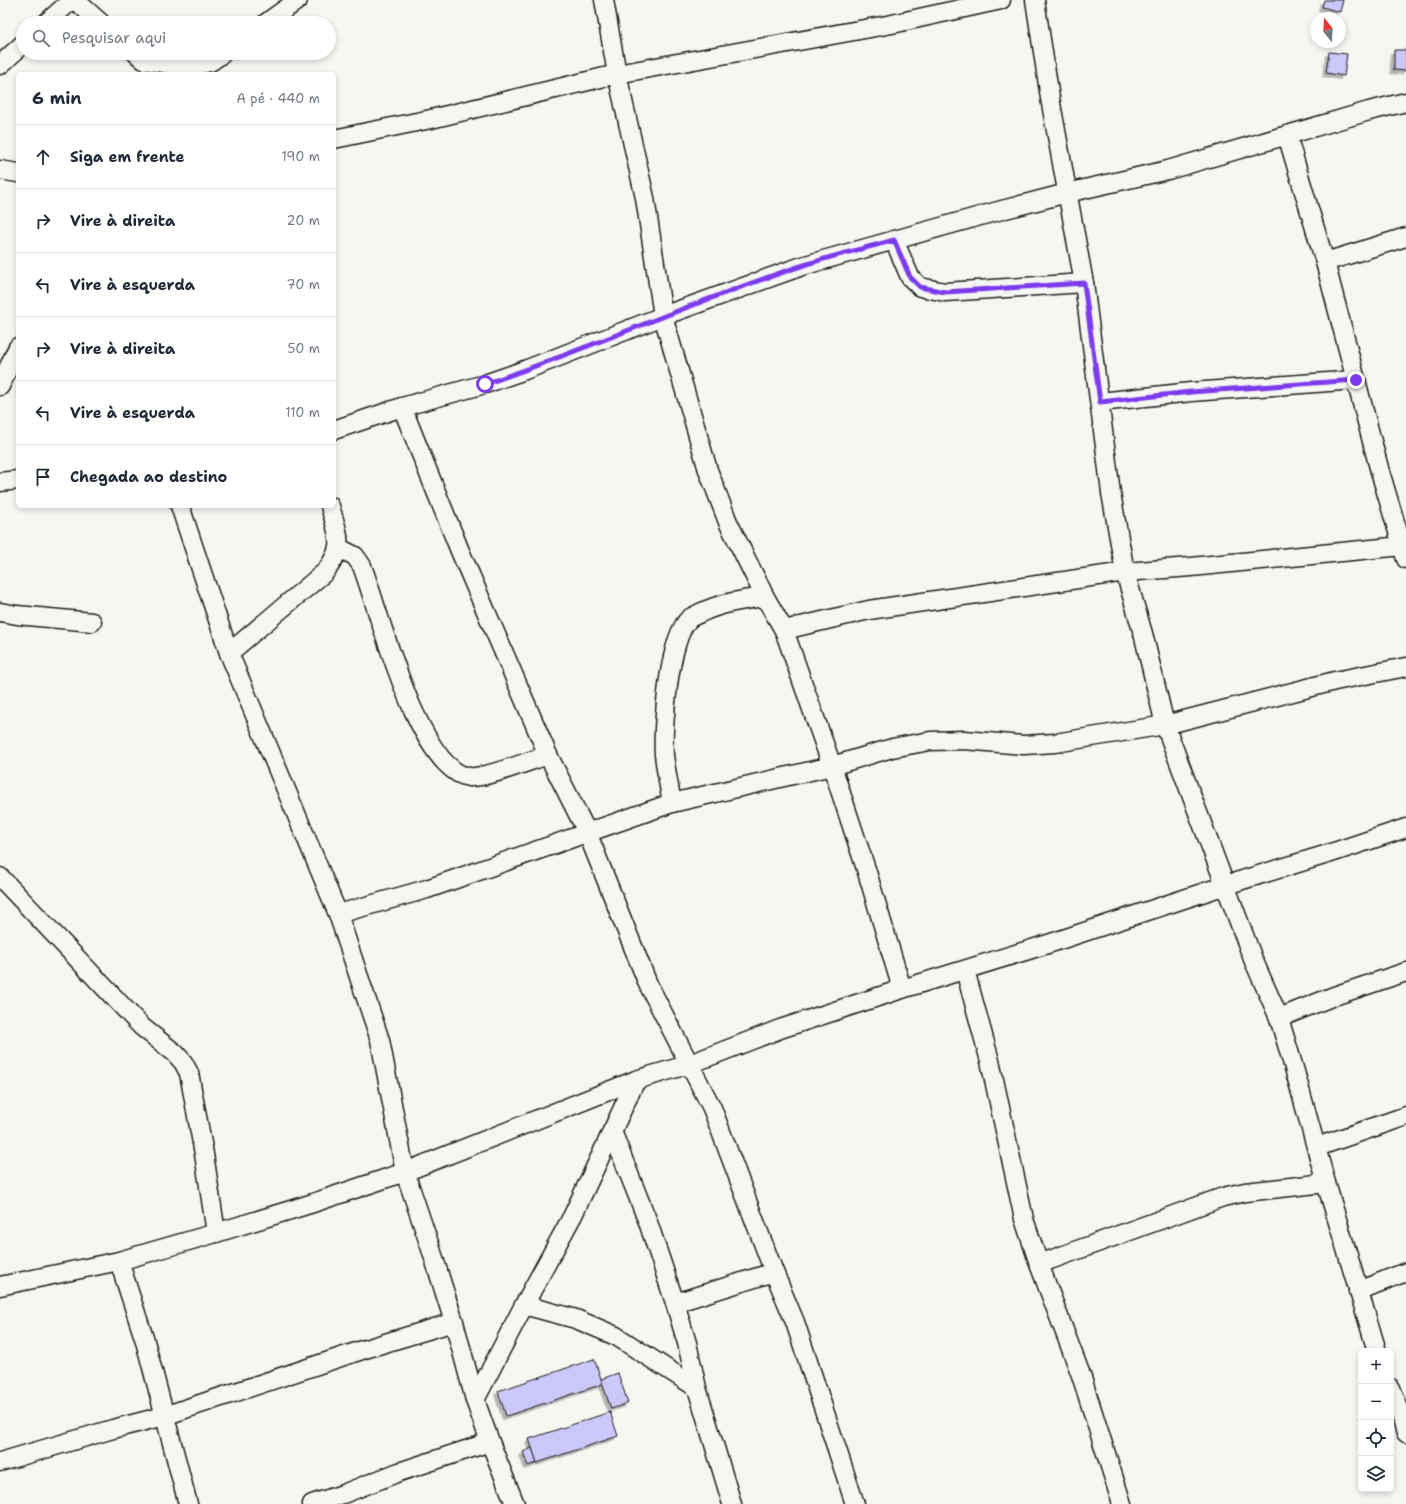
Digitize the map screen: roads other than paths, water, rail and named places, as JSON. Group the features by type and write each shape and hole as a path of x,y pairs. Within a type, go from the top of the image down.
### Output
{"street":[{"path":"54,16 73,0 92,16"},
{"path":"276,16 298,0"},
{"path":"604,0 617,74 645,198 663,316 708,470 728,522 765,597 784,630 832,766 867,872 902,989"},
{"path":"336,139 431,119 617,74 892,24 1001,0"},
{"path":"1035,0 1050,98 1084,283 1111,493 1125,572 1144,637 1165,725 1253,959 1279,1018 1317,1147 1326,1183 1376,1348"},
{"path":"0,65 16,50"},
{"path":"139,62 188,67 213,60"},
{"path":"336,429 402,407 485,384 525,370 663,316 802,266 1067,193 1168,170 1406,102"},
{"path":"784,630 869,610 1125,572 1404,552 1379,468 1325,262 1287,135"},
{"path":"0,170 16,173"},
{"path":"1325,262 1406,237"},
{"path":"894,240 910,277 920,287 945,292 1084,283"},
{"path":"0,386 16,350"},
{"path":"1100,402 1191,392 1356,380"},
{"path":"402,407 460,551 548,755 587,832 648,984 712,1108 774,1272 795,1322 855,1504"},
{"path":"0,482 16,480"},
{"path":"181,508 229,653 338,914 380,1040 405,1172 454,1322 475,1400 515,1504"},
{"path":"229,653 325,572 334,561 339,548 339,536 331,508"},
{"path":"339,548 355,556 362,566 401,679 421,728 434,750 445,762 456,772 470,777 485,775 548,755"},
{"path":"672,803 664,754 666,710 670,673 679,635 689,619 710,609 733,602 765,597"},
{"path":"0,612 92,622"},
{"path":"338,914 427,889 672,803 832,766 892,748 930,741 964,740 1024,745 1055,743 1165,725 1327,683 1406,667"},
{"path":"0,1286 119,1261 216,1233 405,1172 636,1080 690,1064 780,1029 1406,828"},
{"path":"0,877 142,1027 175,1053 183,1062 189,1073 204,1154 216,1233"},
{"path":"965,970 990,1061 1024,1219 1039,1264 1081,1375 1122,1504"},
{"path":"1279,1018 1334,996 1406,972"},
{"path":"475,1400 524,1304 573,1214 636,1080"},
{"path":"1317,1147 1406,1116"},
{"path":"612,1131 648,1222 675,1303 687,1343 697,1388 732,1504"},
{"path":"1039,1264 1223,1197 1246,1192 1326,1183"},
{"path":"119,1261 145,1341 188,1504"},
{"path":"675,1303 774,1272"},
{"path":"1358,1291 1406,1272"},
{"path":"524,1304 576,1319 616,1336 697,1388"},
{"path":"0,1462 113,1429 164,1416 347,1354 454,1322"},
{"path":"1394,1394 1403,1410 1406,1433"},
{"path":"312,1504 345,1499 399,1472 490,1442"}]}
